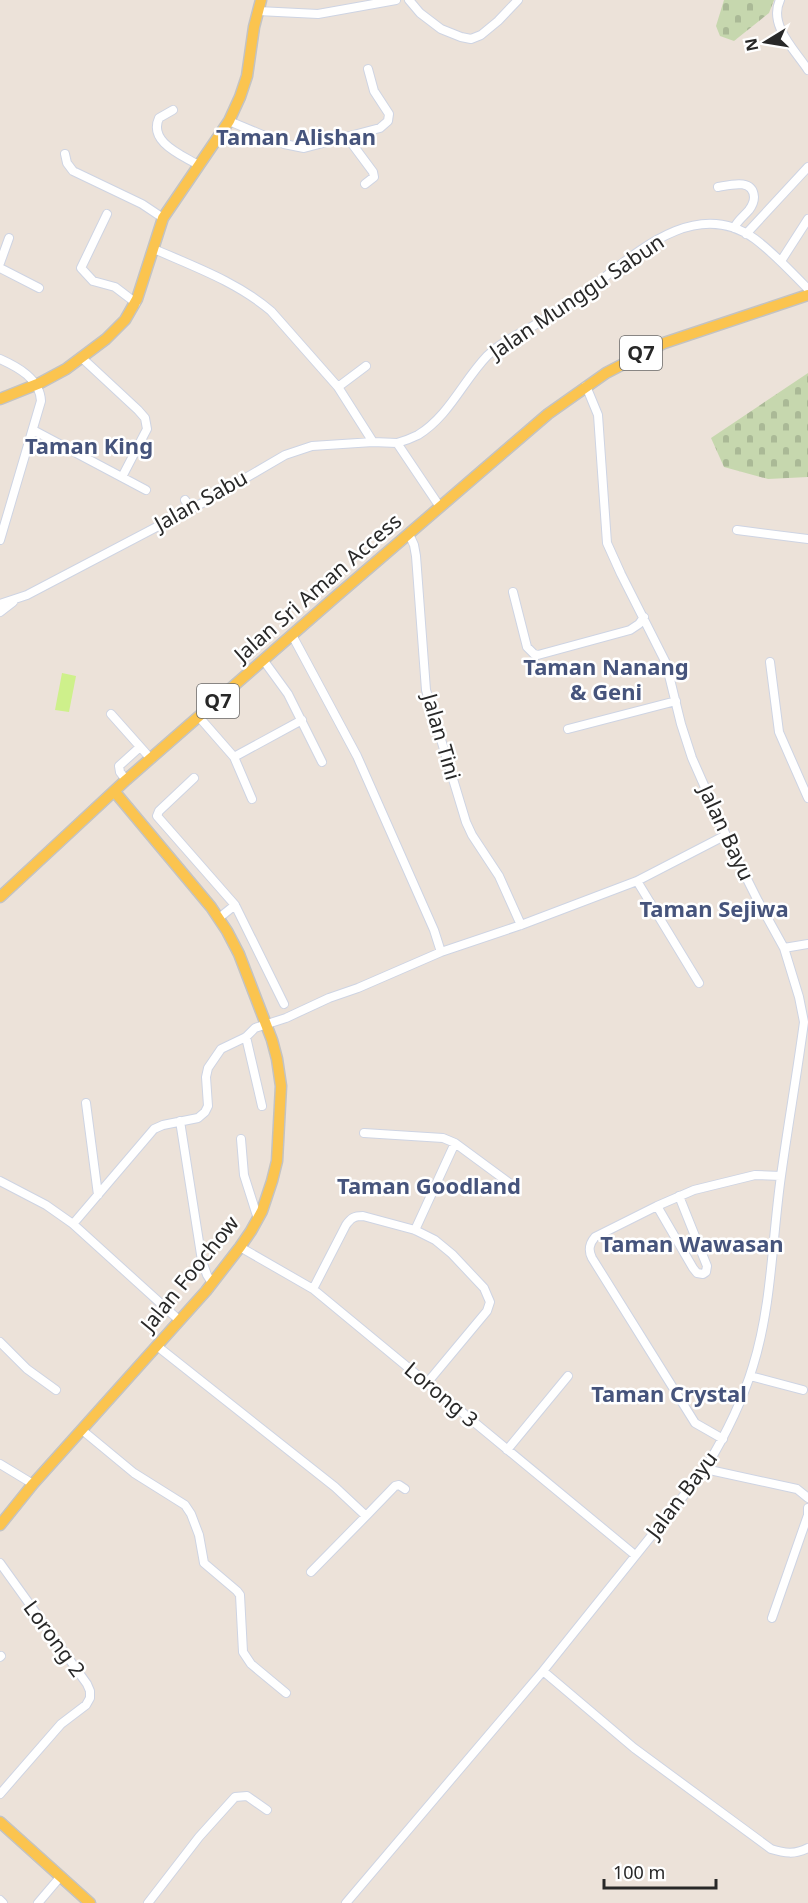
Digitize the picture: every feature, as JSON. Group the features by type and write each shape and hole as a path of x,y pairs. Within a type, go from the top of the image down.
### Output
{"main road":[{"path":"0,399 36,385 66,369 115,331 125,320 136,303 163,218 229,121 247,76 260,5"},
{"name":"Q7","path":"586,386 631,358 664,343 808,295"},
{"name":"Jalan Sri Aman Access","path":"0,897 126,780 292,635 548,414 586,386"},
{"name":"Jalan Foochow","path":"0,1525 33,1484 180,1320 207,1275 240,1247 258,1219 272,1181 276,1161 281,1086 277,1059 256,1029 239,954 219,918 197,888 114,791"},
{"path":"0,1822 90,1903"}],"street":[{"path":"260,5 318,14 396,0"},
{"path":"409,0 420,13 441,28 451,34 471,39 481,35 498,21 518,0"},
{"path":"780,0 776,14 779,27 806,63"},
{"path":"229,121 294,147 304,148 380,128 389,118 388,111 374,91 368,69"},
{"path":"173,110 159,118 158,135 169,147 198,165"},
{"path":"347,137 375,175 365,184"},
{"path":"65,154 67,163 73,171 142,204 163,218"},
{"path":"746,234 808,167"},
{"path":"718,187 746,185 753,192 752,206 739,218 734,228"},
{"path":"107,214 81,268 93,281 115,287 136,303"},
{"path":"781,261 808,219"},
{"name":"Jalan Munggu Sabun","path":"397,443 416,436 440,417 475,369 505,342 555,314 648,244 685,228 716,224 734,228 746,234 781,261 808,289"},
{"path":"0,263 9,238"},
{"path":"154,249 226,280 271,310 338,387 373,442"},
{"path":"0,268 39,288"},
{"path":"82,357 145,418 147,429 122,477"},
{"path":"0,359 17,367 36,385 41,401 0,540"},
{"path":"338,387 366,366"},
{"name":"Jalan Bayu","path":"346,1903 543,1671 705,1469 741,1402 760,1335 769,1286 780,1176 806,1023 784,948 726,835 687,745 666,663 607,543 598,415 586,386"},
{"path":"33,430 146,490"},
{"name":"Jalan Sabu","path":"15,600 191,509 272,461 295,451 312,446 373,442 397,443"},
{"path":"397,443 440,507"},
{"path":"185,500 191,509"},
{"path":"737,530 808,538"},
{"name":"Jalan Tini","path":"409,534 416,556 428,696 466,822 499,876 521,925"},
{"path":"513,592 527,647 538,655 630,630 644,617"},
{"path":"0,604 15,600"},
{"path":"0,612 15,600"},
{"path":"292,635 357,756 431,922 441,952"},
{"path":"264,661 288,694 303,720 322,762"},
{"path":"770,662 779,732 808,798"},
{"path":"568,729 676,701"},
{"path":"111,714 151,759"},
{"path":"199,717 234,757 252,799"},
{"path":"234,757 303,720"},
{"path":"126,780 119,766 140,747"},
{"path":"194,778 159,811 157,816 235,905 284,1004"},
{"path":"73,1224 154,1129 162,1125 198,1118 205,1112 208,1106 206,1077 208,1068 221,1048 256,1029 441,952 521,925 637,881 726,835"},
{"path":"637,881 699,983"},
{"path":"219,918 235,905"},
{"path":"784,948 808,944"},
{"path":"256,1029 262,1106"},
{"path":"86,1103 98,1195"},
{"path":"180,1121 207,1275"},
{"path":"364,1133 443,1138 455,1143 512,1185"},
{"path":"240,1139 244,1175 258,1219"},
{"path":"415,1230 455,1143"},
{"path":"723,1439 695,1423 590,1254 590,1245 595,1237 694,1190 755,1175 780,1176"},
{"path":"0,1181 37,1200 73,1224 180,1320"},
{"path":"657,1206 693,1268 697,1273 703,1274 707,1268 679,1196"},
{"path":"313,1289 351,1218 363,1216 415,1230 435,1240 452,1254 484,1288 490,1302 487,1311 427,1383"},
{"name":"Lorong 3","path":"240,1247 313,1289 635,1555"},
{"path":"0,1342 27,1369 56,1390"},
{"path":"157,1346 335,1487 366,1516"},
{"path":"507,1450 568,1376"},
{"path":"750,1376 803,1390"},
{"path":"82,1430 134,1473 188,1509 199,1535 204,1563 240,1595 243,1652 251,1664 286,1693"},
{"path":"0,1464 33,1484"},
{"path":"705,1469 797,1489 808,1498"},
{"path":"311,1572 395,1486 399,1485 405,1489"},
{"path":"772,1618 808,1515 808,1508"},
{"name":"Lorong 2","path":"0,1563 90,1691 90,1698 86,1705 61,1724 0,1794"},
{"path":"543,1671 634,1748 771,1849 799,1853 808,1848"},
{"path":"148,1903 199,1837 235,1797 243,1795 251,1797 267,1810"},
{"path":"38,1903 61,1876"}],"green space":[{"path":"724,0 774,0 769,13 734,41 720,36 716,26"},
{"path":"808,373 808,477 768,479 724,467 711,438"},
{"path":"62,673 76,676 69,712 55,710"}],"district":[{"name":"Taman Alishan","path":"296,137"},
{"name":"Taman King","path":"89,446"},
{"name":"Taman Nanang & Geni","path":"606,680"},
{"name":"Taman Sejiwa","path":"714,909"},
{"name":"Taman Goodland","path":"429,1186"},
{"name":"Taman Wawasan","path":"692,1244"},
{"name":"Taman Crystal","path":"669,1394"}]}
